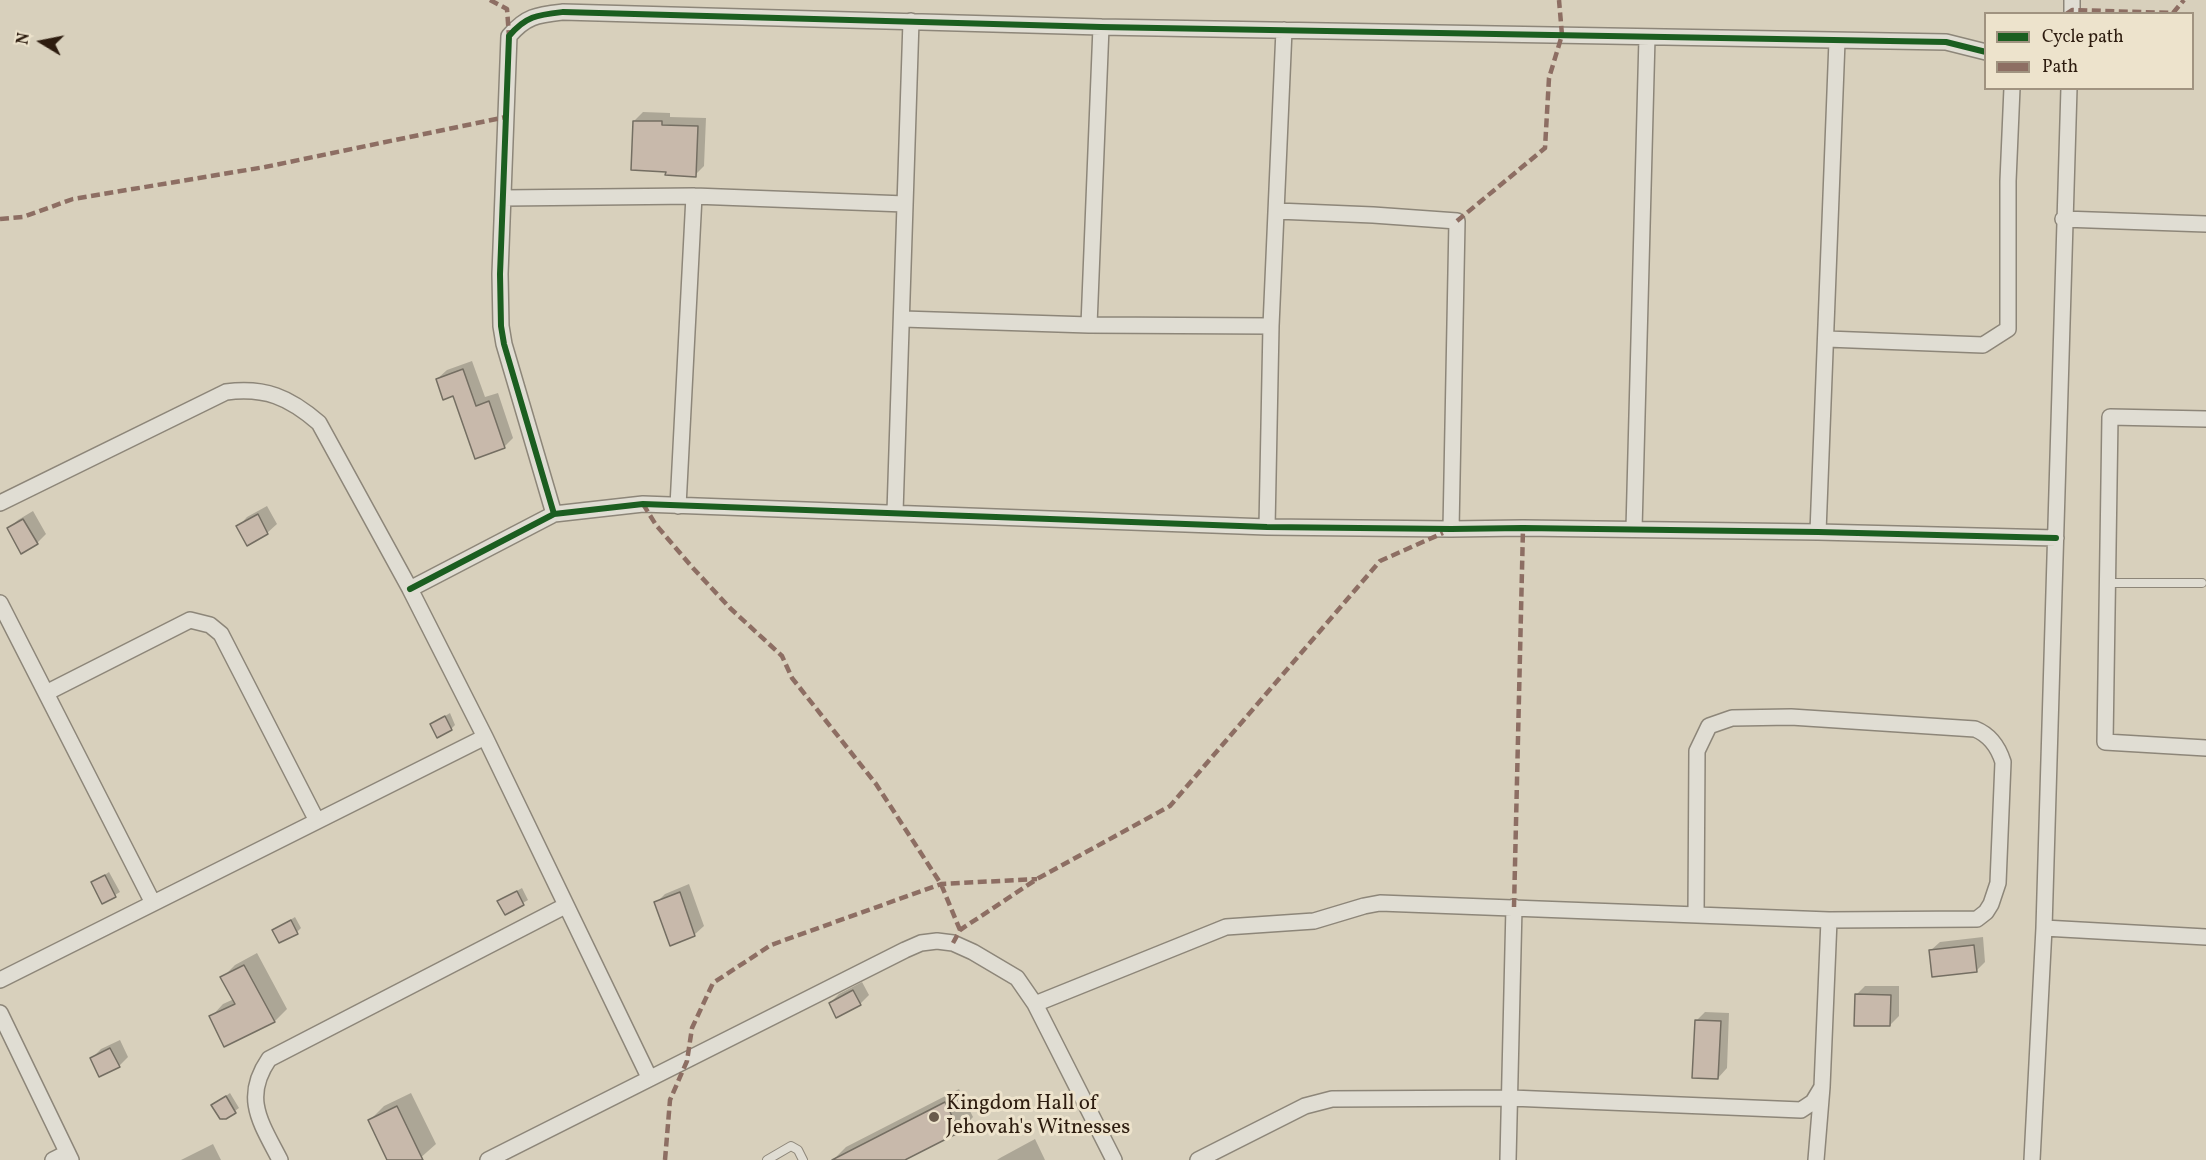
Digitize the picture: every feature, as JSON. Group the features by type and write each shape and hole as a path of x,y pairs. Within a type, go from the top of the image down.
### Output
{"street":[{"path":"555,514 502,335 500,274 508,36 519,24 535,15 563,12 1101,27 1947,42 1984,51"},
{"path":"895,512 911,21"},
{"path":"1089,325 1101,27"},
{"path":"1267,528 1271,326 1284,30"},
{"path":"1634,530 1647,37"},
{"path":"1818,532 1837,41"},
{"path":"1827,339 1983,345 2008,329 2008,181 2012,90"},
{"path":"2032,1160 2044,928 2063,219 2069,90"},
{"path":"504,198 694,195 905,204"},
{"path":"678,506 694,195"},
{"path":"1277,211 1457,221 1451,529"},
{"path":"2063,219 2206,224"},
{"path":"903,319 1089,325 1271,326"},
{"path":"0,503 226,392 243,390 279,396 319,423 410,589 485,737 649,1077"},
{"path":"2206,419 2110,417 2104,742 2206,747"},
{"path":"410,589 555,514 643,504 1267,528 1523,528 2056,538"},
{"path":"0,603 153,903"},
{"path":"46,693 190,620 210,625 221,634 317,821"},
{"path":"1035,1004 1226,927 1314,921 1380,903 1514,907 1696,915 1829,920 1977,919 1986,912 1996,895 1998,883 2002,762 2000,751 1988,737 1975,729 1791,717 1732,718 1709,726 1697,752 1696,915"},
{"path":"0,980 485,737"},
{"path":"280,1160 261,1123 256,1105 255,1089 259,1073 269,1059 565,906"},
{"path":"1508,1160 1514,907"},
{"path":"1816,1160 1822,1088 1829,920"},
{"path":"2044,928 2206,937"},
{"path":"488,1160 649,1077 687,1061 921,943 937,941 973,952 1017,978 1035,1004 1114,1160"},
{"path":"0,1013 69,1156 53,1160"},
{"path":"1198,1160 1305,1106 1332,1099 1511,1098 1801,1110 1813,1102 1822,1088"}],"lane":[{"path":"2107,583 2202,583"},
{"path":"767,1160 791,1146 798,1150 803,1160"}],"building":[{"path":"633,121 662,121 662,125 698,126 696,177 631,170"},
{"path":"463,369 476,406 489,401 505,448 475,459 453,396 443,400 436,379"},
{"path":"258,514 268,534 247,546 236,526"},
{"path":"23,519 38,544 21,554 7,528"},
{"path":"445,716 452,730 437,738 430,724"},
{"path":"105,875 116,897 102,904 91,882"},
{"path":"517,891 524,905 505,915 497,901"},
{"path":"680,892 695,936 670,946 654,902"},
{"path":"291,920 298,934 279,943 272,930"},
{"path":"1974,945 1977,972 1932,977 1929,950"},
{"path":"244,965 275,1022 224,1047 209,1016 235,1004 220,977"},
{"path":"853,990 861,1005 836,1018 829,1003"},
{"path":"1855,994 1891,995 1890,1026 1854,1026"},
{"path":"1695,1020 1721,1021 1718,1079 1692,1078"},
{"path":"110,1048 120,1067 99,1077 90,1058"},
{"path":"226,1096 236,1113 226,1119 220,1119 211,1105"},
{"name":"Kingdom Hall of Jehovah's Witnesses","path":"945,1102 960,1132 905,1160 832,1160"},
{"path":"397,1106 423,1160 387,1160 368,1120"}],"marked path":[{"path":"490,0 507,9 509,36"},
{"path":"1457,221 1545,148 1549,78 1562,35 1559,0"},
{"path":"2174,12 2184,0"},
{"path":"2069,12 2072,10 2139,12"},
{"path":"0,219 23,217 73,199 265,167 506,117"},
{"path":"643,504 656,525 692,567 730,608 782,656 792,678 876,784 941,884 960,930"},
{"path":"1514,907 1523,528"},
{"path":"953,943 960,930 1037,879 1170,806 1380,561 1443,533"},
{"path":"665,1160 670,1100 687,1061 692,1028 713,983 771,945 941,884 1037,879"}],"cycle path":[{"path":"554,514 504,344 501,326 500,274 509,36 521,24 533,18 563,12 1101,27 1946,42 1984,52"},
{"path":"410,589 554,514 643,504 1267,527 1818,532 2056,538"}],"place":[{"name":"Kingdom Hall of Jehovah's Witnesses","path":"934,1117"}]}
